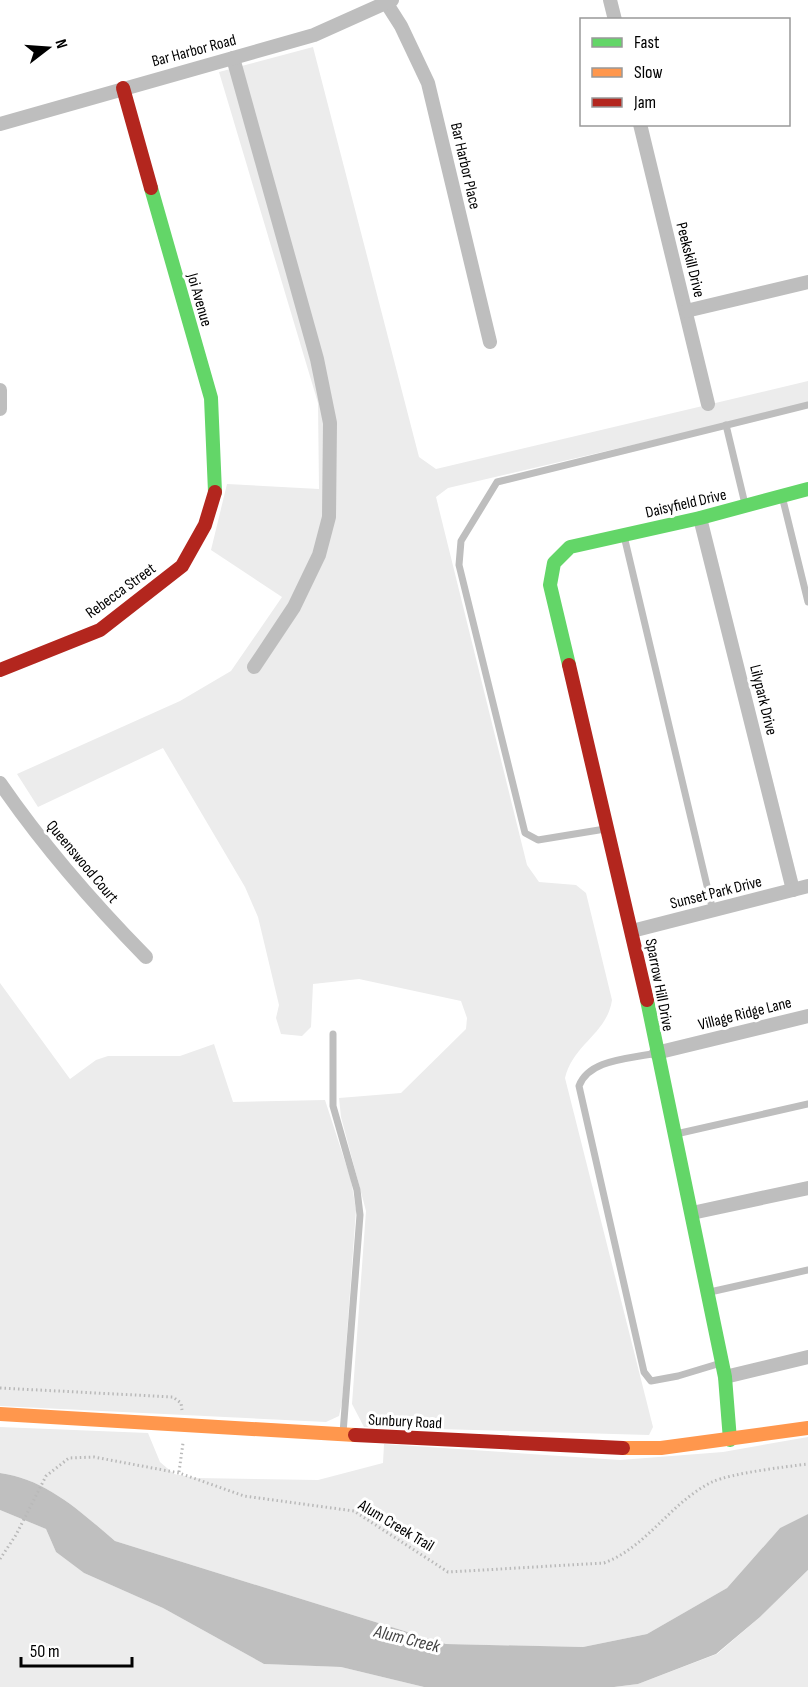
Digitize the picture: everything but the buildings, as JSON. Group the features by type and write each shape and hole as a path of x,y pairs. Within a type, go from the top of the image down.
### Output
{"street":[{"path":"610,0 614,18"},
{"name":"Bar Harbor Road","path":"0,124 314,36 389,2"},
{"name":"Bar Harbor Place","path":"389,2 428,82 490,342"},
{"path":"233,58 317,359 330,423 329,517 319,555 294,607 254,667"},
{"name":"Joi Avenue","path":"123,88 211,398 215,494 205,525"},
{"name":"Peekskill Drive","path":"640,126 708,404"},
{"path":"686,311 808,282"},
{"path":"0,390 0,409"},
{"name":"Daisyfield Drive","path":"570,547 700,518 808,489"},
{"name":"Lilypark Drive","path":"700,518 794,890"},
{"name":"Rebecca Street","path":"0,670 100,630 182,566 205,525"},
{"name":"Sparrow Hill Drive","path":"570,547 558,556 550,570 550,585 632,931 656,1053 692,1213 725,1377 730,1440"},
{"name":"Queenswood Court","path":"0,783 28,823 85,894 146,957"},
{"name":"Sunset Park Drive","path":"632,931 808,886"},
{"name":"Village Ridge Lane","path":"656,1053 808,1016"},
{"path":"692,1213 808,1188"},
{"path":"725,1377 808,1357"},
{"name":"Sunbury Road","path":"0,1414 184,1427 570,1448 662,1448 808,1428"}],"lane":[{"path":"608,828 538,840 525,833 459,565 461,541 497,482 808,405"},
{"path":"726,425 745,506"},
{"path":"782,496 808,602"},
{"path":"624,535 712,910"},
{"path":"333,1034 333,1106 357,1190 360,1215 343,1435"},
{"path":"656,1053 592,1068 584,1074 579,1086 644,1372 651,1381 722,1363"},
{"path":"674,1134 808,1104"},
{"path":"708,1293 808,1270"}],"path":[{"path":"0,1388 173,1397 181,1403 184,1427 179,1473"},
{"name":"Alum Creek Trail","path":"0,1559 16,1535 46,1476 69,1458 94,1457 179,1473 244,1496 354,1511 448,1572 604,1563 624,1555 677,1508 712,1482 808,1464"}],"shaded area":[{"path":"313,47 419,457 436,469 808,381 808,404 448,488 436,497 527,865 539,882 576,885 586,893 612,1000 604,1022 575,1056 565,1078 653,1427 649,1435 364,1427 352,1404 366,1211 341,1117 339,1098 401,1093 466,1029 467,1018 461,1001 359,979 313,984 311,1027 302,1036 281,1034 276,1018 279,1005 258,917 245,887 163,748 38,807 17,774 180,701 231,671 282,597 211,550 227,484 319,489 318,403 219,72"},
{"path":"0,983 70,1079 96,1060 108,1056 180,1056 214,1044 233,1102 325,1100 351,1180 356,1210 342,1402 339,1416 326,1422 0,1406"},
{"path":"0,1427 148,1433 160,1462 174,1474 196,1478 318,1480 383,1463 384,1444 620,1460 723,1452 808,1437 808,1514 780,1528 727,1588 647,1634 583,1647 446,1644 115,1541 62,1498 33,1482 0,1473"},
{"path":"0,1510 46,1529 56,1552 84,1573 163,1608 264,1664 341,1667 424,1687 0,1687"},
{"path":"808,1570 808,1687 614,1687 638,1684 717,1654 760,1617"}],"water":[{"name":"Alum Creek","path":"0,1473 33,1482 62,1498 115,1541 446,1644 583,1647 647,1634 727,1588 780,1528 808,1514 808,1570 760,1617 716,1654 638,1684 614,1687 424,1687 341,1667 264,1664 163,1608 84,1573 56,1552 46,1529 0,1510"}],"traffic: fast":[{"path":"151,188 211,398 215,492"},
{"path":"569,665 550,585 554,563 570,547 700,518 808,489"},
{"path":"647,1000 725,1377 730,1440"}],"traffic: slow":[{"path":"0,1414 355,1435"},
{"path":"623,1448 661,1448 808,1428"}],"traffic: jam":[{"path":"123,88 151,188"},
{"path":"0,670 100,630 182,566 205,525 215,492"},
{"path":"569,665 647,1000"},
{"path":"355,1435 623,1448"}]}
